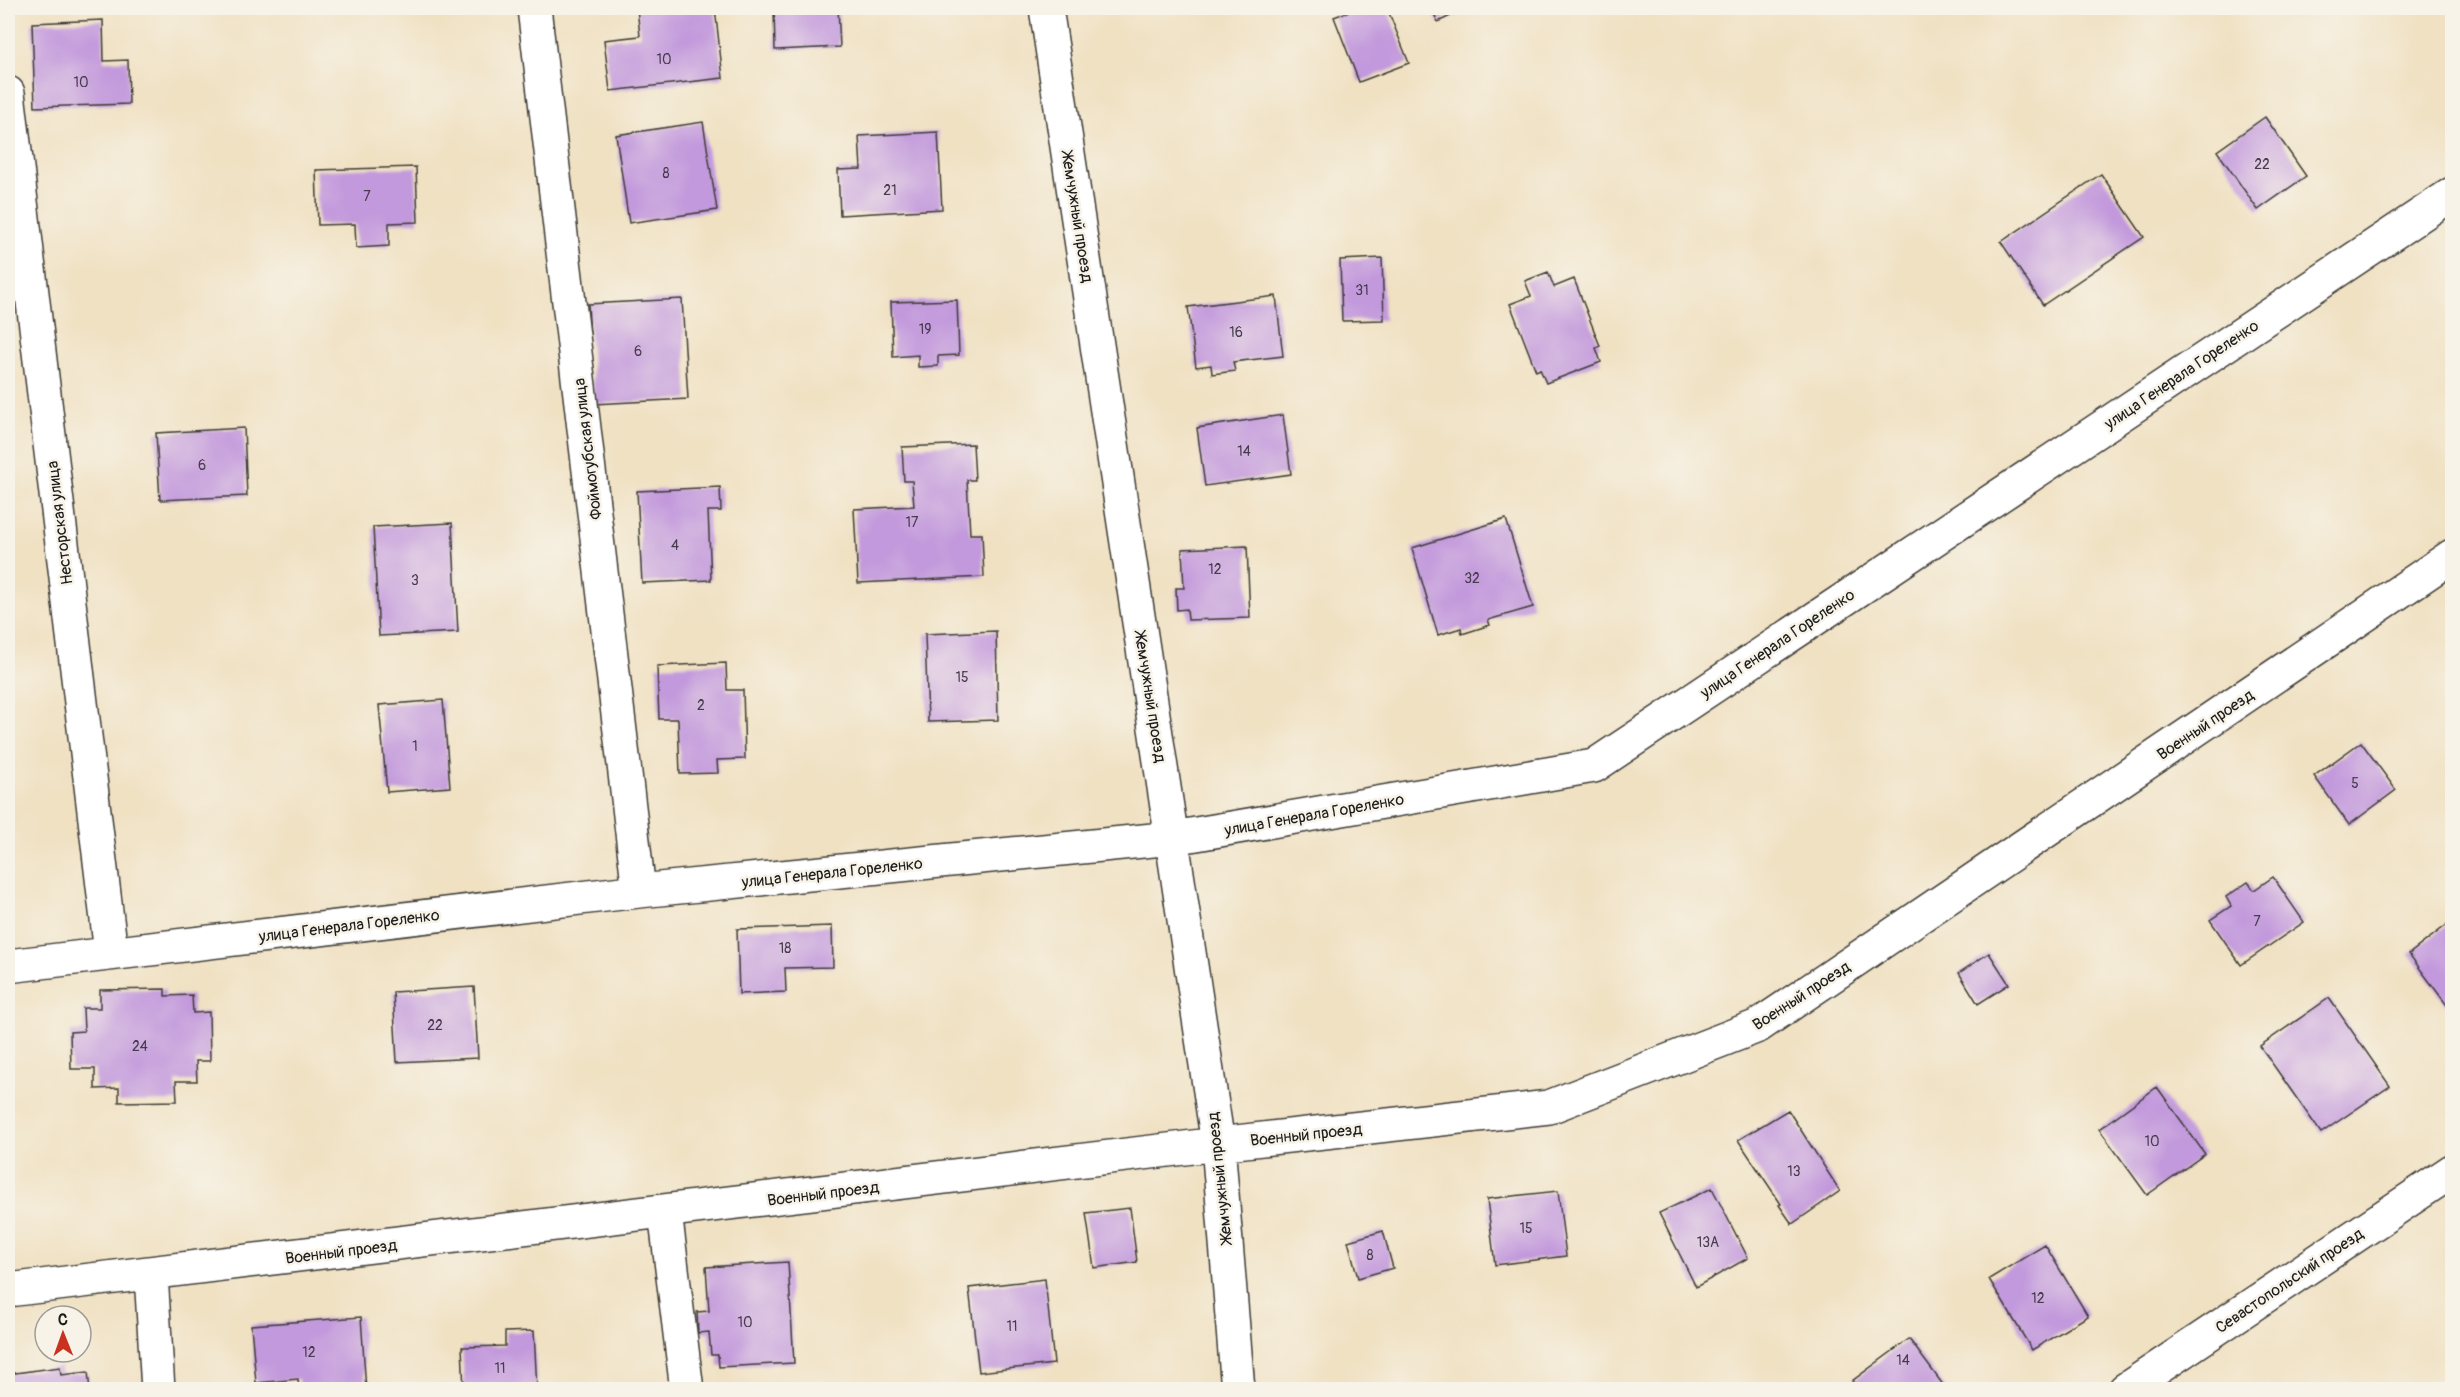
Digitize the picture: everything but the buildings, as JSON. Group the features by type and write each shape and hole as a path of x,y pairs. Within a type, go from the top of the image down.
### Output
{"street":[{"name":"Фоймогубская улица","path":"534,8 639,891"},
{"name":"Жемчужный проезд","path":"1046,8 1218,1144 1238,1389"},
{"name":"Несторская улица","path":"8,93 111,953"},
{"name":"улица Генерала Гореленко","path":"8,966 639,891 1173,838 1594,766 2452,194"},
{"name":"Военный проезд","path":"8,1290 1218,1144 1549,1107 1758,1026 2452,556"},
{"name":"Севастопольский проезд","path":"2125,1389 2452,1171"},
{"path":"665,1212 687,1389"},
{"path":"151,1274 158,1389"}]}
